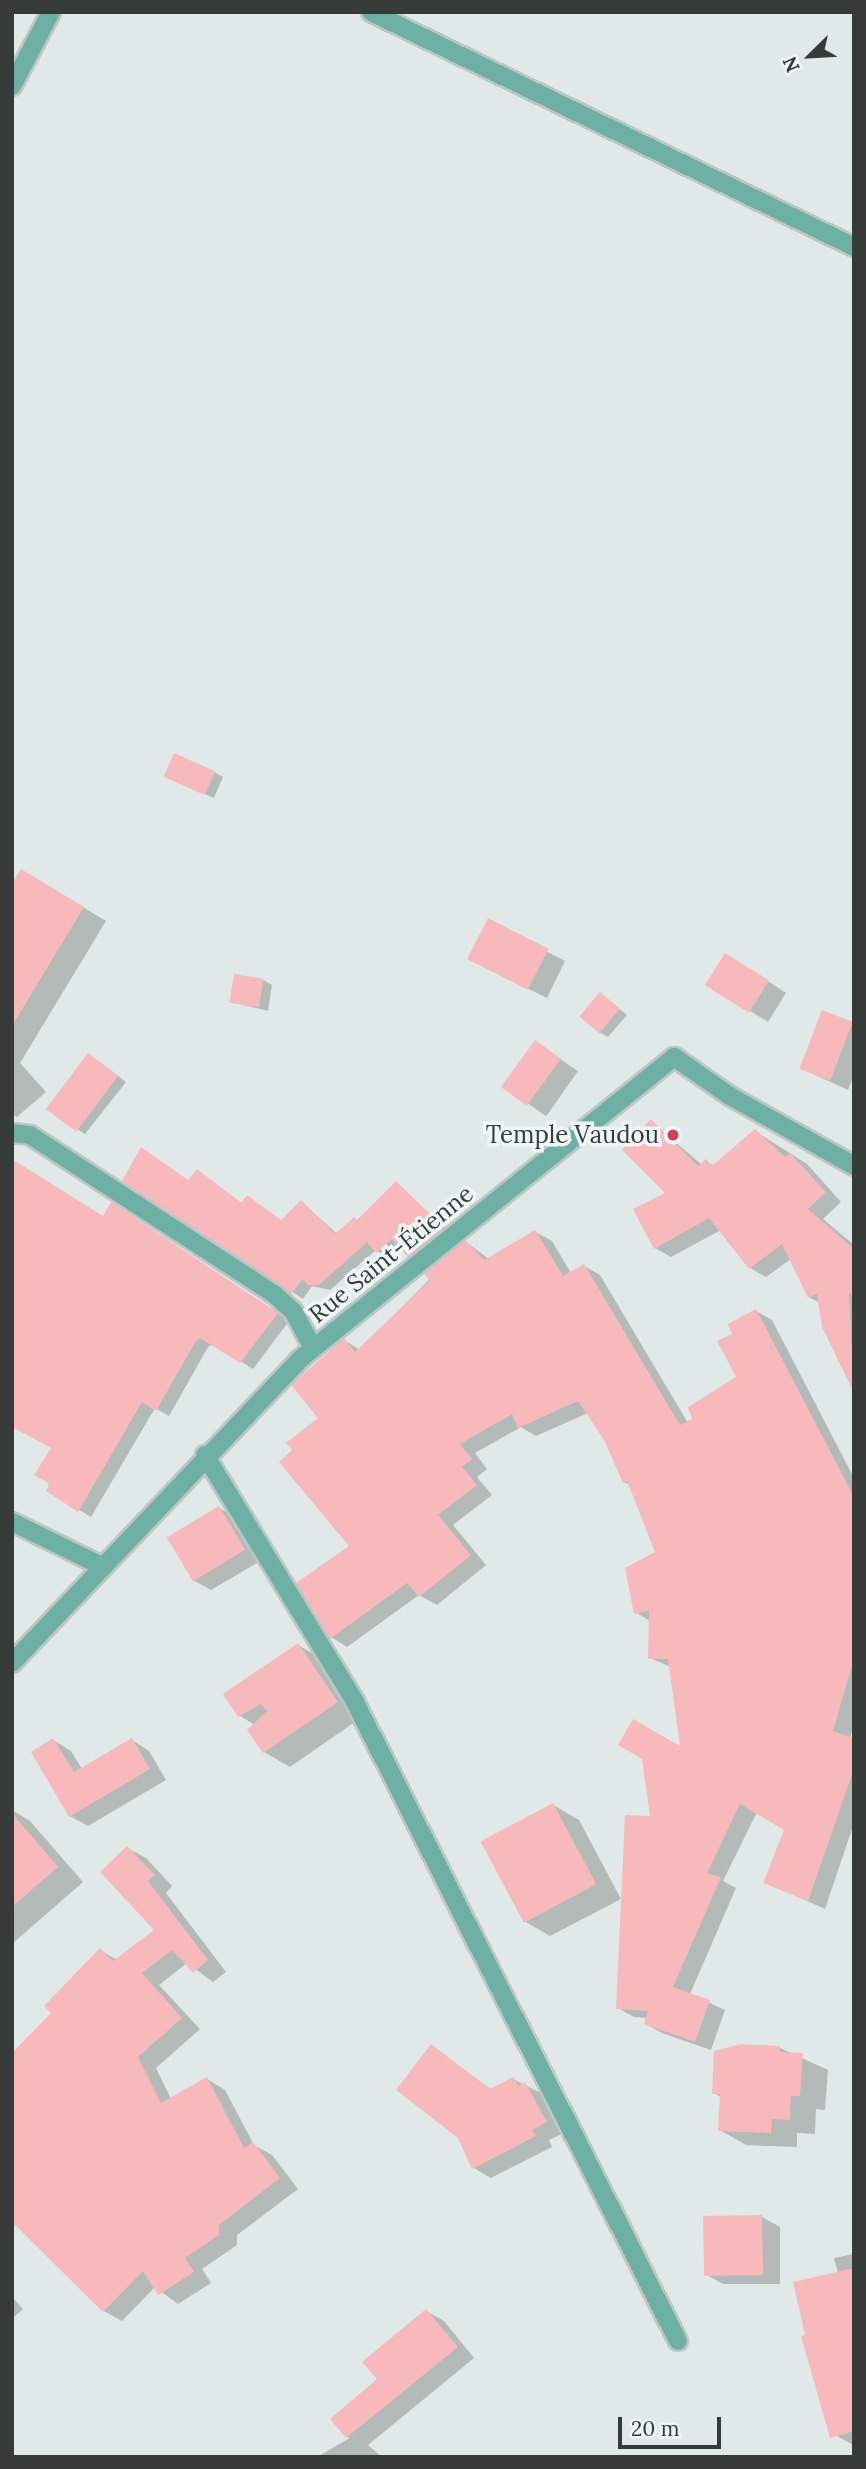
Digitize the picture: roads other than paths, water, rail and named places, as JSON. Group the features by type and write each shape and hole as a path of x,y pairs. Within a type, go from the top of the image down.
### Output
{"street":[{"path":"12,86 51,12"},
{"path":"371,12 854,247"},
{"name":"Rue Saint-Étienne","path":"12,1663 205,1455 313,1348 674,1056 730,1096 854,1166"},
{"path":"12,1133 30,1135 275,1295 293,1311 313,1348"},
{"path":"205,1455 354,1700 678,2341"},
{"path":"12,1522 102,1566"}],"place":[{"name":"Temple Vaudou","path":"673,1135"}]}
